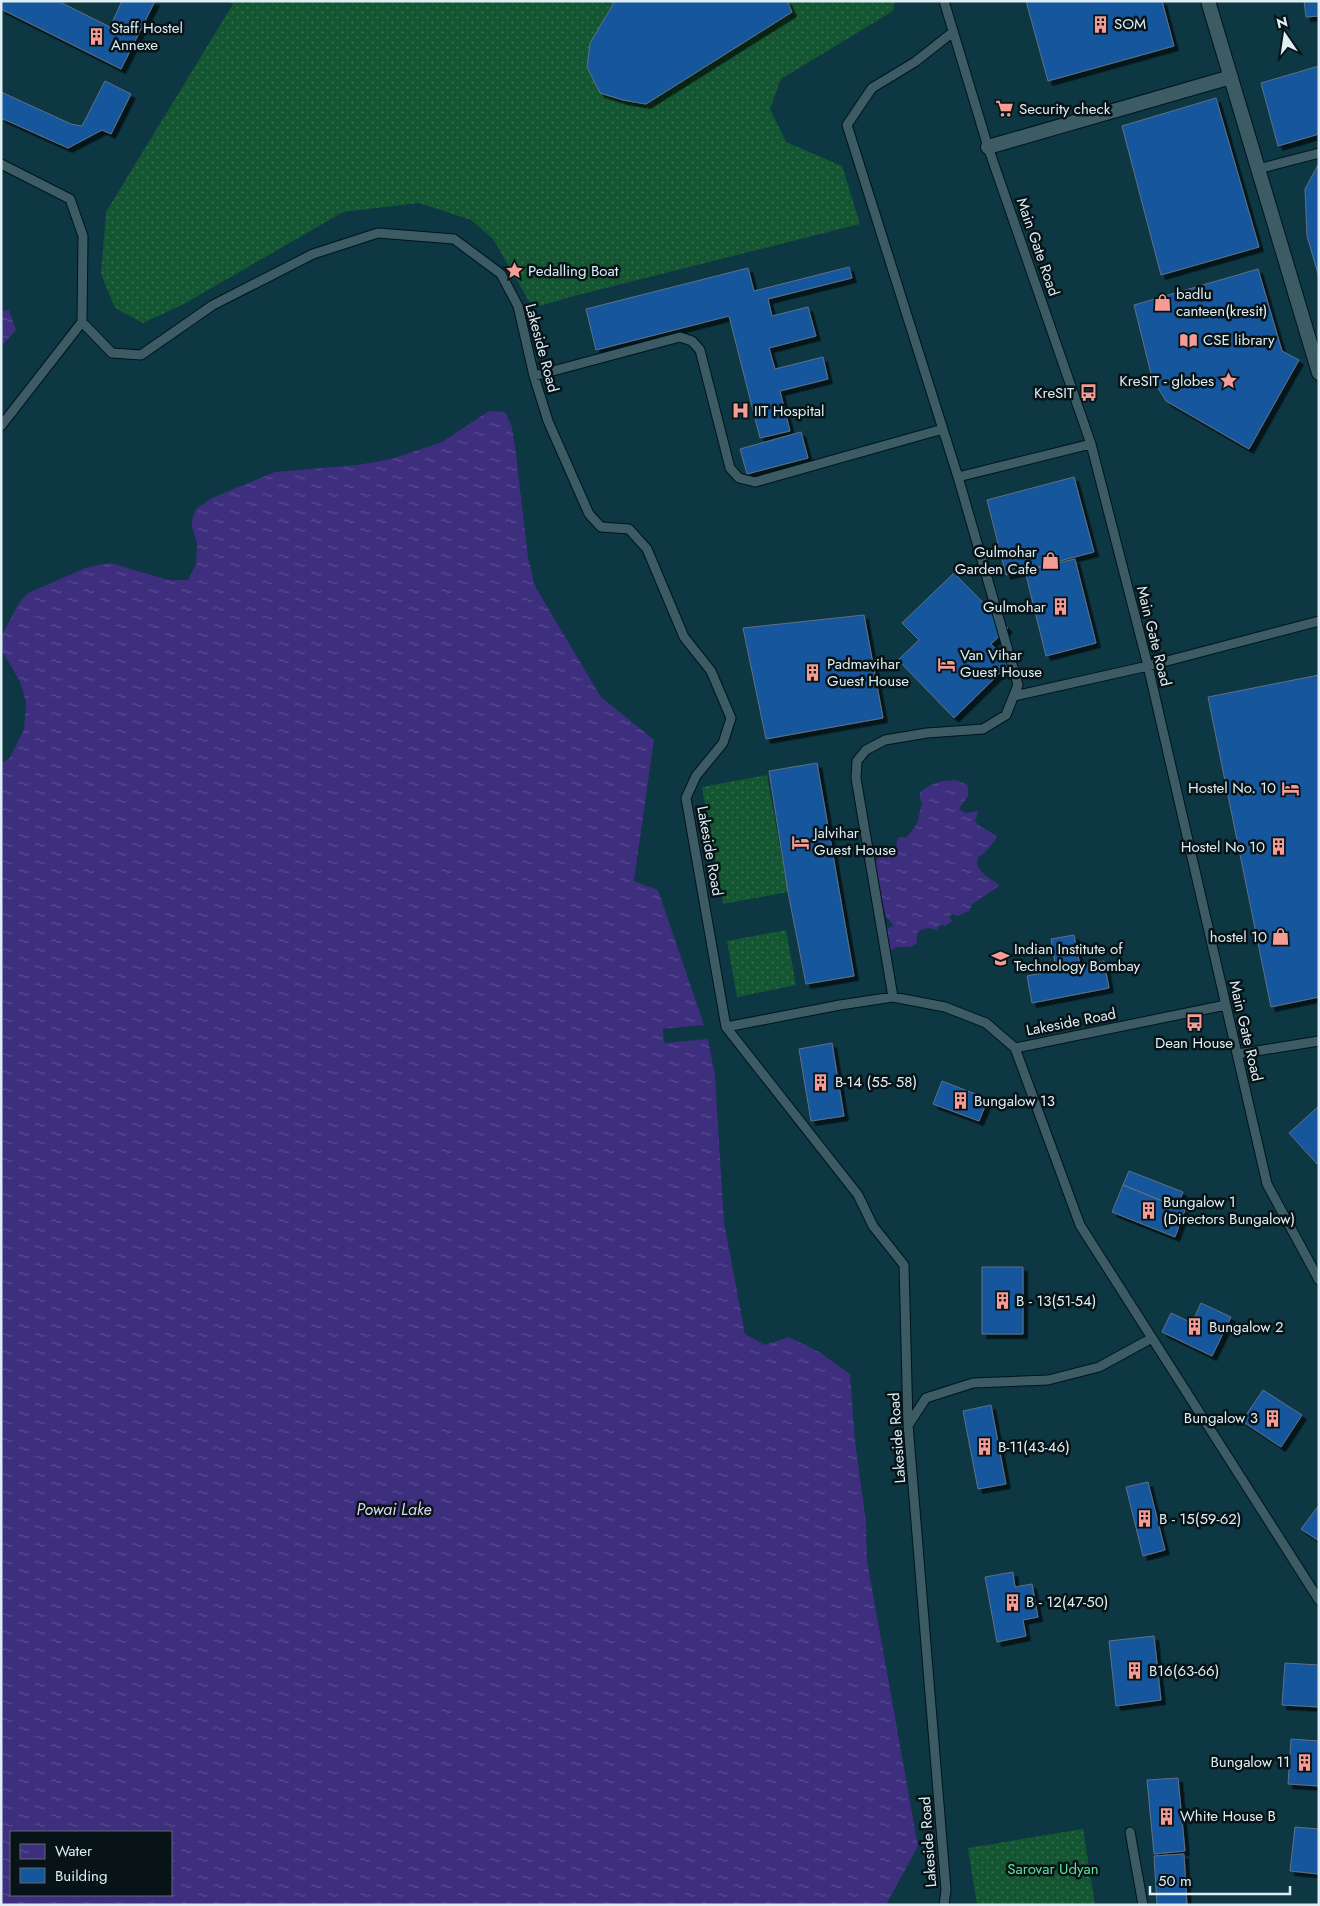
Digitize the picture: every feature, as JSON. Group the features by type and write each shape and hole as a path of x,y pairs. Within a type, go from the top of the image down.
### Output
{"street":[{"path":"1208,1 1258,170 1316,353 1319,373"},
{"path":"988,146 1231,77"}],"lane":[{"name":"Main Gate Road","path":"944,1 988,146 1091,444 1148,666 1267,1184 1319,1280"},
{"path":"893,997 856,778 857,761 866,750 885,740 927,733 983,728 1006,715 1018,685 958,477 847,125 872,88 915,62 953,32"},
{"path":"1258,170 1319,153"},
{"path":"1,164 70,199 83,236 82,322 1,426"},
{"name":"Lakeside Road","path":"82,322 112,353 141,355 213,305 313,254 378,233 454,239 501,274 518,306 534,376 548,420 589,514 601,527 629,529 647,549 684,637 711,671 731,718 723,743 696,776 686,798 726,1027 858,1195 873,1226 904,1265 908,1424 946,1890 944,1905"},
{"path":"534,376 680,337 692,341 700,350 730,468 739,478 755,482 943,429"},
{"path":"958,477 1091,444"},
{"path":"1014,696 1148,666 1319,621"},
{"name":"Lakeside Road","path":"726,1027 893,997 945,1007 986,1023 1015,1048 1226,1005"},
{"path":"1238,1054 1319,1041"},
{"path":"1015,1048 1080,1225 1319,1600"},
{"path":"908,1424 926,1398 973,1383 1048,1380 1099,1367 1152,1338"},
{"path":"1130,1832 1143,1905"}],"shaded area":[{"name":"Indian Institute of Technology Bombay","path":"1,1 1319,1 1319,1905 886,1905 918,1845 867,1560 866,1522 855,1440 850,1374 765,1345 745,1334 724,1222 715,1075 708,1040 664,1043 663,1029 704,1025 634,882 654,741 601,697 535,586 528,557 512,427 489,411 442,442 391,459 357,465 192,529 197,544 196,564 188,580 168,580 111,563 10,667 20,682 26,702 24,729 9,759 1,763 1,348 15,330 9,311 1,311"}],"green space":[{"path":"228,1 895,1 893,11 781,79 770,109 786,142 842,166 860,224 533,308 493,239 471,220 419,203 343,212 184,304 143,323 115,308 101,274 106,212 233,4"},
{"path":"767,775 788,892 723,904 702,787"},
{"path":"786,930 796,985 737,997 727,941"},
{"name":"Sarovar Udyan","path":"1083,1829 1095,1905 977,1905 968,1848"}],"water":[{"path":"9,310 16,330 1,347 1,311"},
{"name":"Powai Lake","path":"489,411 505,412 512,427 528,557 535,586 601,697 654,740 634,881 658,890 704,1025 663,1029 664,1043 708,1039 715,1075 724,1222 745,1334 765,1345 789,1337 819,1352 850,1374 855,1440 866,1522 867,1560 918,1846 886,1905 1,1905 1,763 9,759 24,729 26,702 20,682 2,651 2,635 19,603 28,593 88,567 111,563 168,580 188,580 196,564 197,544 192,528 192,520 196,509 212,498 275,472 357,465 391,459 442,442"},
{"path":"955,780 968,786 968,796 959,809 965,813 978,811 975,821 997,837 978,858 977,862 978,867 984,874 1000,885 971,905 970,910 958,916 952,914 949,917 952,921 945,926 941,925 936,930 928,928 919,931 915,945 887,952 883,930 893,926 885,915 875,877 878,858 882,852 891,851 896,847 899,837 906,838 917,824 922,803 920,793 936,783"}],"building":[{"name":"Staff Hostel Annexe","path":"1,1 58,1 110,27 122,1 155,1 121,69 1,9"},
{"path":"615,1 787,1 792,12 646,104 600,93 587,67 590,43"},
{"name":"SOM","path":"1026,1 1162,1 1174,46 1048,81"},
{"path":"1304,1 1319,1 1319,16 1306,17"},
{"path":"1319,66 1319,134 1278,146 1261,83"},
{"path":"105,81 131,94 111,134 102,130 68,148 1,118 1,92 71,124 82,126"},
{"path":"1216,98 1259,247 1161,275 1122,126"},
{"path":"1318,165 1319,277 1307,236 1305,189"},
{"name":"IIT Hospital","path":"849,267 852,278 768,299 772,316 808,307 816,336 769,348 775,369 823,357 828,379 780,391 790,431 760,438 729,316 596,350 586,309 748,268 754,291"},
{"path":"1258,269 1282,351 1299,360 1249,449 1166,401 1152,378 1134,305"},
{"path":"801,432 808,458 747,474 740,449"},
{"path":"1074,477 1094,552 1006,575 987,500"},
{"name":"Gulmohar","path":"1075,559 1096,643 1046,656 1025,571"},
{"path":"954,573 1008,628 991,644 1010,663 954,718 898,660 919,640 902,623"},
{"name":"Padmavihar Guest House","path":"864,615 883,718 766,739 743,628"},
{"name":"Hostel No 10","path":"1319,675 1319,997 1271,1007 1208,697"},
{"path":"817,763 854,976 806,984 788,892 769,771"},
{"path":"1074,935 1080,966 1104,961 1109,988 1032,1003 1027,976 1056,970 1051,939"},
{"name":"B-14 (55- 58)","path":"832,1043 844,1116 811,1121 799,1049"},
{"name":"Bungalow 13","path":"942,1081 988,1099 979,1121 933,1104"},
{"path":"1319,1106 1319,1162 1317,1164 1289,1133"},
{"path":"1129,1171 1183,1192 1177,1207 1123,1185"},
{"name":"Bungalow 1 (Directors Bungalow)","path":"1123,1185 1185,1210 1175,1237 1112,1212"},
{"name":"B - 13(51-54)","path":"982,1267 1023,1267 1023,1334 982,1334"},
{"name":"Bungalow 2","path":"1201,1303 1231,1317 1212,1356 1162,1332 1171,1313 1192,1323"},
{"name":"Bungalow 3","path":"1263,1390 1302,1415 1281,1447 1242,1421"},
{"name":"B-11(43-46)","path":"991,1405 1006,1484 978,1489 963,1411"},
{"name":"B - 15(59-62)","path":"1148,1482 1165,1550 1143,1556 1126,1487"},
{"path":"1319,1505 1319,1541 1301,1529"},
{"name":"B - 12(47-50)","path":"1013,1572 1015,1587 1032,1584 1038,1617 1023,1620 1026,1636 997,1642 985,1577"},
{"name":"B16(63-66)","path":"1154,1636 1161,1700 1116,1706 1109,1641"},
{"path":"1285,1663 1319,1665 1319,1707 1282,1705"},
{"name":"Bungalow 11","path":"1291,1739 1319,1741 1319,1786 1288,1784"},
{"name":"White House B","path":"1178,1778 1185,1851 1154,1854 1147,1780"},
{"path":"1295,1827 1319,1829 1319,1874 1290,1871"},
{"path":"1184,1854 1187,1905 1157,1905 1154,1856"}],"place":[{"name":"SOM","path":"1100,24"},
{"name":"Staff Hostel Annexe","path":"97,37"},
{"name":"Security check","path":"1005,109"},
{"name":"Pedalling Boat","path":"514,271"},
{"name":"badlu canteen(kresit)","path":"1162,303"},
{"name":"CSE library","path":"1189,340"},
{"name":"KreSIT - globes","path":"1228,381"},
{"name":"KreSIT","path":"1088,393"},
{"name":"IIT Hospital","path":"740,411"},
{"name":"Gulmohar Garden Cafe","path":"1051,561"},
{"name":"Gulmohar","path":"1060,607"},
{"name":"Van Vihar Guest House","path":"946,664"},
{"name":"Padmavihar Guest House","path":"813,673"},
{"name":"Hostel No. 10","path":"1290,788"},
{"name":"Jalvihar Guest House","path":"800,842"},
{"name":"Hostel No 10","path":"1279,847"},
{"name":"hostel 10","path":"1281,937"},
{"name":"Indian Institute of Technology Bombay","path":"1000,958"},
{"name":"Dean House","path":"1194,1022"},
{"name":"B-14 (55- 58)","path":"821,1082"},
{"name":"Bungalow 13","path":"960,1101"},
{"name":"Bungalow 1 (Directors Bungalow)","path":"1149,1211"},
{"name":"B - 13(51-54)","path":"1002,1301"},
{"name":"Bungalow 2","path":"1195,1327"},
{"name":"Bungalow 3","path":"1272,1418"},
{"name":"B-11(43-46)","path":"984,1447"},
{"name":"B - 15(59-62)","path":"1145,1519"},
{"name":"B - 12(47-50)","path":"1012,1602"},
{"name":"B16(63-66)","path":"1135,1671"},
{"name":"Bungalow 11","path":"1304,1762"},
{"name":"White House B","path":"1166,1816"}]}
